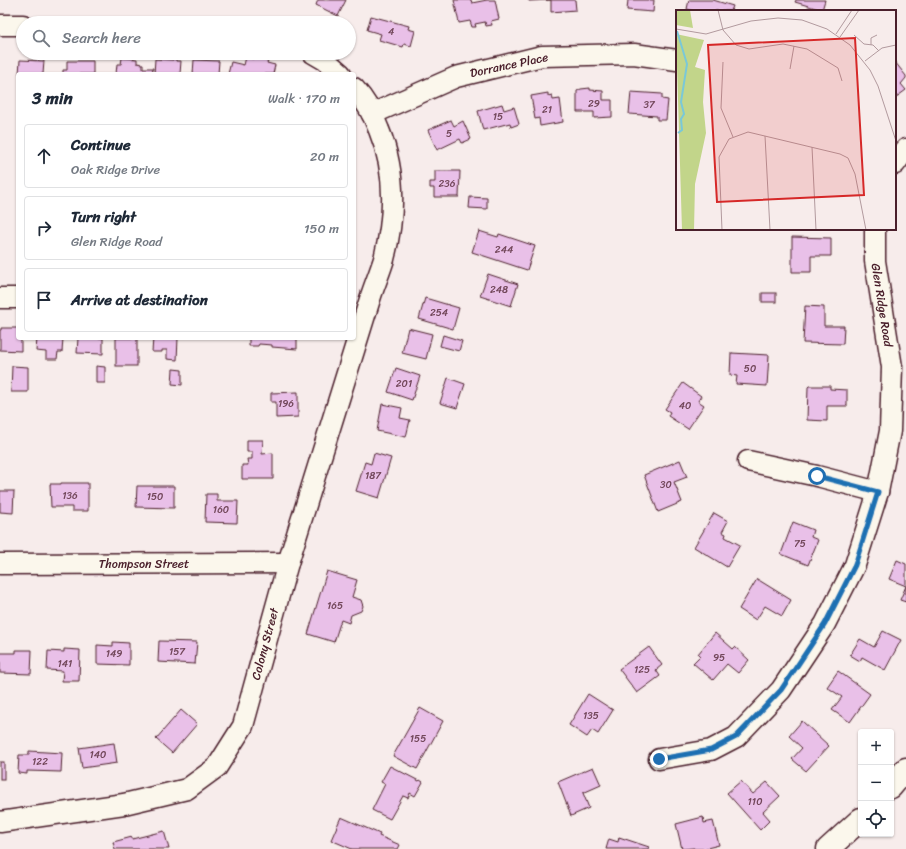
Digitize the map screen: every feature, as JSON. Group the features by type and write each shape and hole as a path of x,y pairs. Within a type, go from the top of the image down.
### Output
{"street":[{"path":"0,25 16,25"},
{"name":"Dorrance Place","path":"372,114 456,77 542,56 634,54 676,60"},
{"path":"325,60 339,72"},
{"name":"Colony Street","path":"356,91 372,114 384,143 392,181 393,205 384,260 362,299 356,320"},
{"path":"896,163 906,149"},
{"name":"Glen Ridge Road","path":"659,759 711,750 736,737 781,690 825,624 855,565 878,492 890,431 892,367 874,261 874,230"},
{"path":"0,298 16,298"},
{"name":"Colony Street","path":"0,822 124,804 187,789 217,767 243,726 351,340"},
{"path":"748,461 817,476 878,492"},
{"name":"Thompson Street","path":"0,564 288,564"},
{"path":"894,783 906,769"},
{"path":"828,849 858,822"}],"building":[{"path":"318,0 346,0 338,16 316,5"},
{"path":"454,0 471,0 472,3 495,0 499,19 491,21 492,25 486,26 485,22 475,24 476,27 472,27 470,21 459,23"},
{"path":"528,0 551,0 529,1"},
{"path":"551,0 575,0 576,10 551,12"},
{"path":"628,0 654,0 653,12 627,10"},
{"path":"689,0 713,0 733,6 731,10 687,9"},
{"path":"796,0 825,0 822,10 795,2"},
{"path":"371,16 409,26 408,29 415,31 411,46 404,44 403,47 379,40 381,34 367,30"},
{"path":"20,60 44,61 43,72 19,72"},
{"path":"122,60 137,60 137,63 143,64 143,68 153,68 152,72 116,72 117,64 121,64"},
{"path":"155,60 181,61 180,72 154,72"},
{"path":"194,60 219,61 218,72 193,72"},
{"path":"245,60 264,60 268,61 267,63 275,65 273,72 228,72 231,62 244,65"},
{"path":"67,61 93,61 93,72 63,72 63,70 67,70"},
{"path":"896,63 906,76 901,84 906,90 896,97"},
{"path":"590,88 590,90 603,91 603,100 612,100 612,117 594,118 594,112 577,112 577,91"},
{"path":"631,92 662,94 662,99 668,100 666,120 657,120 657,116 629,114"},
{"path":"548,93 548,96 552,95 553,100 560,99 563,122 540,126 539,118 535,119 531,96"},
{"path":"502,104 504,110 514,107 519,124 511,127 510,123 483,130 478,111"},
{"path":"451,120 454,126 463,121 471,139 462,143 460,139 437,150 428,130"},
{"path":"435,171 460,171 459,197 434,197 434,188 430,188 430,182 435,182"},
{"path":"470,197 487,198 487,209 469,208"},
{"path":"479,231 498,237 499,234 535,246 527,270 472,252"},
{"path":"792,237 831,238 831,256 811,256 811,272 792,272"},
{"path":"488,274 518,284 511,306 480,296"},
{"path":"762,293 776,293 776,302 762,302"},
{"path":"425,298 459,308 453,329 419,319"},
{"path":"805,306 824,307 824,326 844,326 843,344 803,343"},
{"path":"1,328 16,328 16,340 21,340 21,351 0,350"},
{"path":"408,328 432,334 426,359 402,353"},
{"path":"443,335 462,341 459,351 440,346"},
{"path":"37,340 63,340 62,352 58,352 57,359 46,359 46,352 36,351"},
{"path":"78,340 103,340 103,354 77,353"},
{"path":"116,340 137,340 137,366 116,366"},
{"path":"153,340 178,340 177,360 167,359 167,350 162,350 162,352 152,352"},
{"path":"249,340 297,340 297,349 272,347 272,345 259,344 258,346 249,346"},
{"path":"731,353 769,355 767,386 736,384 737,376 730,375"},
{"path":"12,366 28,367 28,392 11,392"},
{"path":"96,366 105,367 105,383 96,383"},
{"path":"396,368 420,376 412,400 388,392"},
{"path":"173,369 182,370 182,385 172,384"},
{"path":"448,378 465,384 457,408 440,403"},
{"path":"683,383 701,396 698,401 704,405 688,429 668,416 670,412 665,409"},
{"path":"809,386 830,386 830,389 847,390 847,406 827,406 827,421 807,420"},
{"path":"298,392 298,417 276,418 276,402 271,402 271,393"},
{"path":"382,404 402,408 400,418 410,420 406,437 377,431"},
{"path":"247,440 263,440 262,454 273,453 273,479 242,479 242,465 248,465 247,459 252,459 252,452 247,452"},
{"path":"374,453 391,458 379,498 356,491 365,462 371,464"},
{"path":"680,460 687,477 674,482 682,502 658,512 644,475"},
{"path":"88,483 88,511 72,511 72,507 51,507 50,484"},
{"path":"137,486 174,486 174,508 136,507"},
{"path":"0,491 14,491 13,513 0,512"},
{"path":"206,494 217,494 217,501 238,501 237,523 205,522"},
{"path":"714,513 728,521 722,532 726,534 725,537 740,545 727,567 694,547"},
{"path":"793,522 813,530 811,537 818,540 808,565 781,554"},
{"path":"897,560 906,564 906,586 889,579"},
{"path":"327,571 357,580 352,597 361,600 363,606 361,611 351,615 349,623 341,620 334,642 308,634"},
{"path":"757,579 791,600 782,616 765,606 756,620 739,609"},
{"path":"906,586 906,602 900,600"},
{"path":"883,631 901,640 885,670 862,657 860,661 850,655 860,639 874,647"},
{"path":"715,633 733,649 735,647 749,660 738,673 727,664 713,680 693,663 700,656 698,654"},
{"path":"159,641 197,642 195,664 158,662"},
{"path":"113,642 129,643 129,665 97,664 97,645 113,646"},
{"path":"649,647 662,665 656,670 660,676 637,693 619,669"},
{"path":"64,649 80,650 79,681 62,681 63,671 47,670 48,651 64,652"},
{"path":"16,650 32,650 31,674 0,673 0,653 16,653"},
{"path":"838,671 870,694 850,722 832,710 842,697 827,687"},
{"path":"588,694 613,710 598,734 592,730 587,737 569,725"},
{"path":"420,708 443,721 417,769 393,756"},
{"path":"181,710 197,724 172,753 156,739"},
{"path":"802,721 829,746 806,771 792,759 802,748 789,736"},
{"path":"114,743 117,763 82,768 79,748"},
{"path":"29,751 62,753 61,772 27,771 27,774 18,773 19,755 29,755"},
{"path":"0,762 4,762 4,779 0,779"},
{"path":"390,766 423,782 415,796 410,793 408,798 403,796 390,819 372,810 385,784 381,782"},
{"path":"593,767 601,785 583,793 589,808 571,816 558,782"},
{"path":"741,781 753,794 767,782 780,796 763,812 770,820 760,830 727,793"},
{"path":"341,817 380,834 379,836 400,845 398,849 352,849 331,840"},
{"path":"703,817 704,823 713,821 719,845 703,849 682,849 676,824"},
{"path":"164,831 169,849 115,849 113,842"},
{"path":"619,837 649,847 648,849 606,849 609,839 618,842"}],"route":[{"path":"659,759 711,750 736,737 781,690 825,624 855,565 878,492 817,476"}]}
